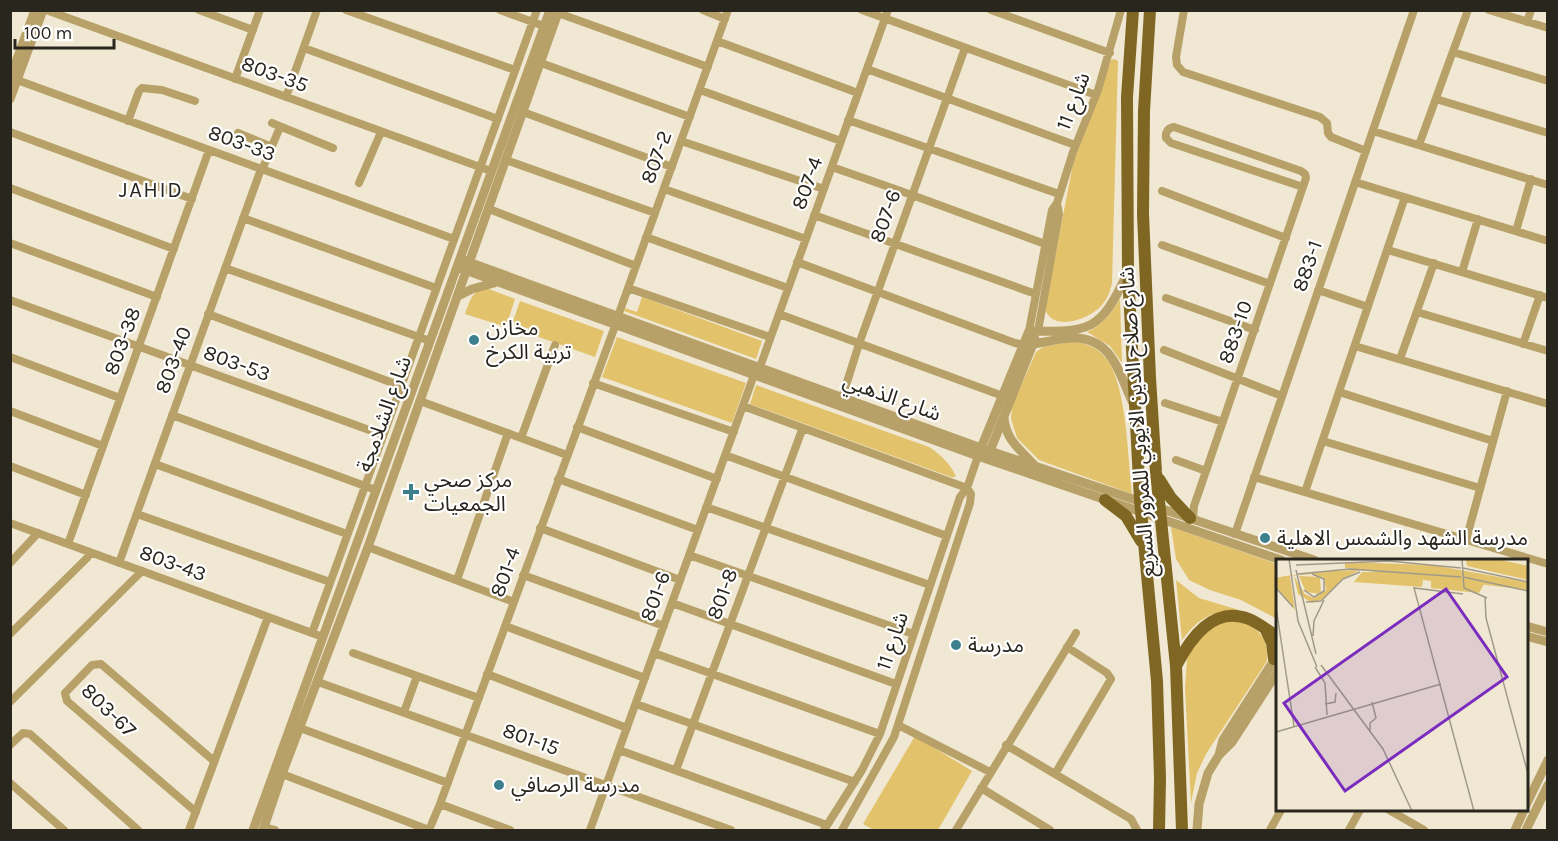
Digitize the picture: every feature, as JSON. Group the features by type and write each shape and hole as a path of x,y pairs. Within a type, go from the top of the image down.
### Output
{"main road":[{"name":"شارع صلاح الدين الايوبي للمرور السريع","path":"1133,10 1126,117 1128,272 1140,506 1157,681 1159,831"},
{"name":"شارع صلاح الدين الايوبي للمرور السريع","path":"1150,10 1144,111 1143,214 1156,472 1176,666 1182,831"},
{"path":"1156,472 1171,498 1192,519"},
{"path":"1105,500 1116,507 1130,522 1140,538 1144,551"},
{"path":"1254,614 1271,628 1276,661"},
{"path":"1176,666 1198,632 1205,625 1217,619 1230,616 1241,617 1271,628"}],"street":[{"path":"10,99 12,78 35,10"},
{"path":"12,78 44,10"},
{"name":"803-35","path":"44,10 491,171"},
{"path":"199,10 253,30"},
{"path":"235,79 260,10"},
{"path":"286,97 317,10"},
{"path":"346,10 515,70"},
{"path":"500,10 544,26"},
{"path":"312,633 537,10"},
{"path":"703,10 727,15"},
{"path":"862,10 886,15 965,48 1096,95"},
{"path":"991,10 1110,53"},
{"name":"شارع 11","path":"983,452 1004,418 1034,331 1059,214 1057,203 1059,194 1075,145 1096,95 1121,10"},
{"path":"1184,10 1176,57 1178,65 1184,72 1320,117 1327,123 1331,137 1366,151"},
{"name":"883-1","path":"1234,534 1414,10"},
{"path":"1419,145 1468,10"},
{"path":"1489,10 1548,28"},
{"path":"1527,22 1531,10"},
{"path":"556,11 708,67"},
{"name":"شارع الشلامجة","path":"253,831 544,26 556,11"},
{"name":"شارع الشلامجة","path":"264,829 282,774 368,547 524,112 556,11"},
{"name":"807-2","path":"616,321 727,15"},
{"name":"807-4","path":"757,371 886,15"},
{"path":"717,41 858,93"},
{"path":"304,48 498,119"},
{"name":"807-6","path":"842,398 859,344 965,48"},
{"path":"1453,52 1548,81"},
{"path":"541,63 690,117"},
{"path":"867,69 1075,145"},
{"name":"803-33","path":"12,78 454,239"},
{"path":"128,121 141,89 162,90 195,101"},
{"path":"700,90 841,141"},
{"path":"1436,99 1548,133"},
{"path":"524,112 672,167"},
{"path":"848,120 1059,194"},
{"path":"272,123 333,148"},
{"name":"803-40","path":"119,563 261,169 280,127"},
{"name":"883-10","path":"1192,519 1194,506 1238,379 1254,330 1270,285 1286,238 1303,187 1306,178 1305,174 1174,127 1166,133 1166,138 1171,143 1303,187"},
{"path":"1373,131 1548,184"},
{"path":"10,132 192,199"},
{"path":"359,183 381,132"},
{"path":"238,133 272,147"},
{"path":"681,141 824,189"},
{"name":"803-38","path":"68,544 209,150"},
{"path":"506,160 655,213"},
{"path":"832,167 1045,244"},
{"path":"1516,231 1531,179"},
{"path":"1356,182 1548,241"},
{"path":"10,188 174,249"},
{"path":"664,189 806,239"},
{"path":"1162,191 1286,238"},
{"path":"1305,492 1405,197"},
{"name":"شارع 11","path":"1034,331 1036,294 1052,210 1057,203"},
{"path":"489,209 636,266"},
{"path":"814,215 1036,294"},
{"path":"243,218 436,288"},
{"path":"1462,272 1478,219"},
{"path":"646,237 788,288"},
{"path":"10,243 157,297"},
{"path":"1162,245 1270,285"},
{"path":"1388,250 1544,296 1523,344"},
{"path":"797,262 1015,343 1029,345 1076,338 1098,345 1114,359 1135,407"},
{"name":"شارع الذهبي","path":"458,263 983,452 1036,467 1276,559"},
{"path":"1400,359 1434,264"},
{"name":"شارع الذهبي","path":"468,267 496,283 616,321"},
{"path":"225,268 430,341"},
{"path":"1034,331 1070,331 1083,328 1096,321 1111,306 1128,272"},
{"path":"458,296 472,288 496,283"},
{"path":"628,288 770,337"},
{"path":"1318,291 1368,307"},
{"path":"1166,298 1254,330"},
{"name":"803-53","path":"10,300 383,435"},
{"path":"1417,312 1548,351"},
{"path":"208,314 401,386"},
{"path":"779,314 1003,396"},
{"name":"801-4","path":"429,830 616,321"},
{"path":"521,438 555,345"},
{"name":"شارع 11","path":"826,828 855,782 880,734 960,497 967,488 1003,396 1029,345"},
{"path":"1355,346 1548,404"},
{"path":"1164,350 1282,396"},
{"path":"10,357 120,398"},
{"name":"شارع الذهبي","path":"757,371 842,398 1105,500 1140,506"},
{"name":"801-6","path":"590,831 757,371"},
{"path":"593,382 734,432"},
{"path":"1466,540 1507,391"},
{"path":"1339,392 1493,441"},
{"path":"420,401 567,455"},
{"path":"1165,403 1223,422"},
{"path":"743,406 802,430 967,488 971,497 898,725 882,760 842,831"},
{"path":"10,411 104,446"},
{"path":"172,415 376,490"},
{"path":"1004,418 1012,442 1036,467"},
{"path":"577,428 717,479"},
{"name":"801-8","path":"676,770 802,430"},
{"path":"457,580 508,433"},
{"path":"1323,441 1480,488"},
{"path":"725,455 947,536"},
{"path":"1176,460 1206,471"},
{"path":"154,464 347,534"},
{"path":"10,466 86,495"},
{"path":"1254,477 1522,559"},
{"path":"558,479 698,530"},
{"path":"706,507 930,585"},
{"name":"شارع الذهبي","path":"1161,513 1192,519 1308,559"},
{"path":"137,514 330,582"},
{"name":"803-43","path":"10,523 323,637"},
{"path":"540,528 680,580"},
{"path":"10,563 38,533"},
{"path":"368,547 514,602"},
{"path":"10,634 87,558 90,552"},
{"path":"689,555 913,634"},
{"path":"1528,560 1548,564"},
{"path":"10,702 142,571"},
{"path":"523,575 664,626"},
{"path":"672,603 896,684"},
{"path":"189,831 268,617"},
{"path":"504,626 645,678"},
{"path":"1528,626 1548,632"},
{"path":"956,831 1006,745 1076,633"},
{"path":"1528,636 1548,642"},
{"path":"1055,774 1111,680 1107,673 1067,647"},
{"path":"353,653 479,698"},
{"path":"654,653 880,734"},
{"path":"1197,831 1201,794 1208,773 1219,754 1225,737 1276,661"},
{"name":"803-67","path":"196,812 67,701 65,693 92,665 101,663 214,761"},
{"path":"404,712 417,675"},
{"path":"487,675 627,728"},
{"name":"801-15","path":"318,682 731,831"},
{"path":"636,704 855,782"},
{"path":"889,707 902,712"},
{"path":"898,725 990,772"},
{"path":"300,728 448,783"},
{"path":"10,745 23,733 30,734 138,831"},
{"path":"1006,745 1131,819 1137,831"},
{"path":"619,750 826,828"},
{"path":"1528,803 1548,760"},
{"path":"282,774 429,830"},
{"path":"10,783 64,831"},
{"path":"1526,831 1548,785"},
{"path":"981,788 1050,831"},
{"path":"440,804 510,831"},
{"path":"1270,831 1280,811"},
{"path":"1349,831 1359,811"},
{"path":"1391,811 1424,831"},
{"path":"1515,831 1524,811"},
{"path":"264,829 274,831"}],"shaded area":[{"path":"1111,60 1118,61 1112,283 1106,300 1096,310 1081,319 1063,322 1049,316 1045,309 1073,164"},
{"path":"486,288 515,299 506,327 465,314 475,294"},
{"path":"642,297 762,341 756,359 624,311 625,308 637,312"},
{"path":"1120,299 1122,363 1110,346 1087,332 1106,318"},
{"path":"520,301 604,331 595,357 511,327"},
{"path":"617,337 746,383 732,423 602,377"},
{"path":"1075,341 1098,350 1112,367 1118,383 1125,421 1132,494 1039,460 1017,438 1011,419 1012,406 1036,352 1043,347"},
{"path":"756,385 929,447 945,460 956,477 750,404"},
{"path":"1171,527 1276,564 1276,618 1241,600 1189,580 1176,559"},
{"path":"1176,580 1199,598 1239,610 1220,612 1206,617 1194,626 1182,640"},
{"path":"1239,619 1261,635 1266,645 1267,661 1206,754 1197,773 1191,803 1185,688 1187,658 1191,648 1213,623"},
{"path":"915,736 972,771 938,830 874,830 863,824"}],"place":[{"name":"مخازن تربية الكرخ","path":"474,340"},
{"name":"مركز صحي الجمعيات","path":"411,492"},
{"name":"مدرسة الشهد والشمس الاهلية","path":"1265,538"},
{"name":"مدرسة","path":"956,645"},
{"name":"مدرسة الرصافي","path":"499,785"}],"district":[{"name":"JAHID","path":"151,190"}]}
